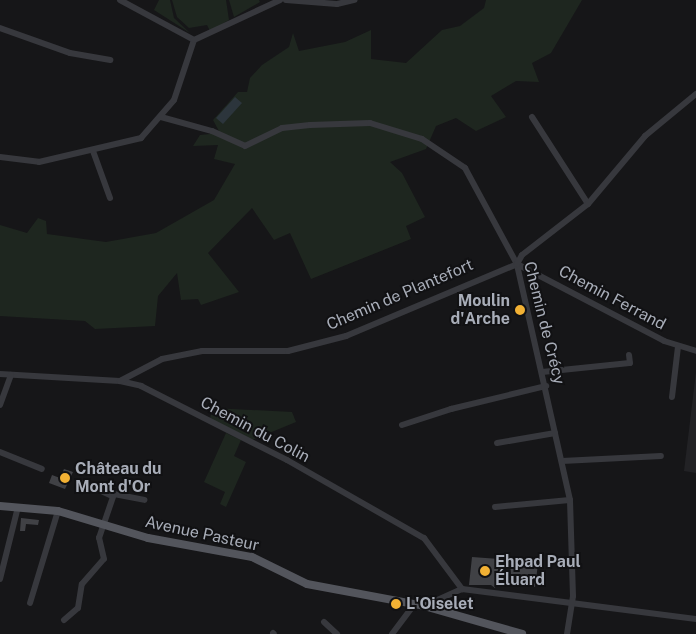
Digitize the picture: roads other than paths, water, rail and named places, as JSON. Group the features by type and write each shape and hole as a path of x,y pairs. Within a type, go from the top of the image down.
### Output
{"main road":[{"name":"Avenue Pasteur","path":"0,506 58,511 148,538 252,557 315,586 416,604 522,634"}],"street":[{"path":"120,0 194,40"},
{"path":"0,157 39,162 93,151 141,138 174,100 194,40 262,3 280,0"},
{"path":"286,0 337,4 355,0"},
{"path":"0,28 70,53 110,60"},
{"path":"517,264 522,255 588,204 646,136 696,94"},
{"name":"Chemin de Crécy","path":"161,117 245,146 282,128 370,123 409,133 439,149 470,174 517,264 562,461 570,500 572,602 567,634"},
{"path":"532,117 588,204"},
{"path":"93,151 108,194"},
{"name":"Chemin Ferrand","path":"517,264 678,347 696,352"},
{"name":"Chemin de Plantefort","path":"120,381 162,359 202,351 288,351 346,336 517,264"},
{"path":"672,397 678,347"},
{"path":"542,372 630,362 629,355"},
{"name":"Chemin du Colin","path":"0,374 120,381 141,386 388,516 424,538 462,588"},
{"path":"0,405 10,375"},
{"path":"402,425 451,408 546,386"},
{"path":"497,443 555,433"},
{"path":"0,452 42,468"},
{"path":"562,461 661,456"},
{"path":"84,483 112,496"},
{"path":"64,620 78,608 82,584 104,558 99,538 112,496 118,492 144,500"},
{"path":"495,507 570,500"},
{"path":"0,579 18,507"},
{"path":"30,603 58,511"},
{"path":"424,606 462,588 696,619"},
{"path":"392,634 416,604"},
{"path":"324,622 337,634"}],"place":[{"name":"Moulin d'Arche","path":"520,310"},
{"name":"Château du Mont d'Or","path":"65,478"},
{"name":"Ehpad Paul Éluard","path":"485,571"},
{"name":"L'Oiselet","path":"396,604"}]}
